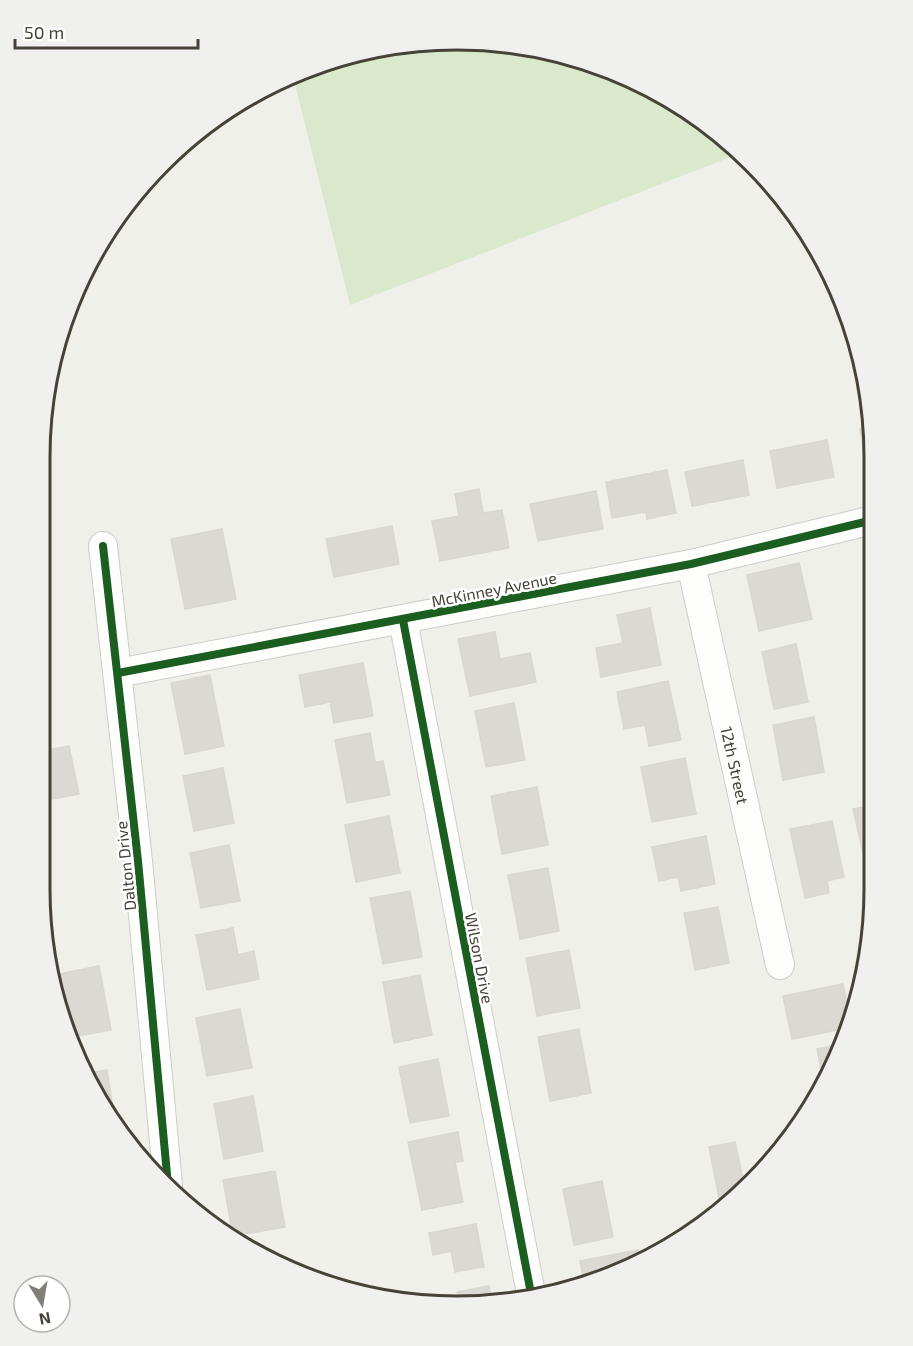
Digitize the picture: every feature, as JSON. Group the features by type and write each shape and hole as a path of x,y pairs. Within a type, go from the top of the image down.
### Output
{"street":[{"name":"McKinney Avenue","path":"118,673 691,564 864,522"},
{"name":"Dalton Drive","path":"103,546 118,673 167,1175"},
{"name":"12th Street","path":"691,564 780,965"},
{"name":"Wilson Drive","path":"403,620 530,1290"}],"green space":[{"path":"430,50 483,50 536,57 587,71 637,91 683,118 731,157 350,305 294,83 301,80 351,63"}],"building":[{"path":"863,428 864,449 860,429"},
{"path":"827,440 834,477 777,488 770,451"},
{"path":"743,460 749,495 692,506 685,472"},
{"path":"667,470 676,513 647,519 646,512 612,518 606,482"},
{"path":"479,489 483,513 502,510 509,548 440,561 432,521 459,516 455,494"},
{"path":"596,491 603,529 538,541 530,504"},
{"path":"392,526 399,564 334,577 326,539"},
{"path":"222,529 236,599 185,609 171,539"},
{"path":"799,563 812,619 759,631 747,575"},
{"path":"650,608 661,665 601,677 596,648 623,643 617,615"},
{"path":"495,632 500,659 530,653 536,682 470,696 458,639"},
{"path":"796,644 808,702 774,709 762,652"},
{"path":"363,663 373,716 334,723 330,702 305,707 299,675"},
{"path":"210,675 224,746 185,754 171,683"},
{"path":"668,681 681,740 649,746 645,725 624,729 617,692"},
{"path":"514,703 525,760 486,767 475,711"},
{"path":"814,717 824,772 783,780 773,725"},
{"path":"370,733 375,762 383,761 390,795 347,803 335,740"},
{"path":"69,746 79,794 50,799 50,749"},
{"path":"685,758 696,814 652,822 641,767"},
{"path":"223,768 234,823 194,831 183,776"},
{"path":"537,787 548,845 502,854 491,796"},
{"path":"864,807 864,857 853,809"},
{"path":"389,816 400,873 356,882 345,825"},
{"path":"832,821 844,877 827,881 829,893 805,898 790,829"},
{"path":"706,836 715,884 681,891 678,877 659,881 652,847"},
{"path":"229,845 240,901 201,908 190,853"},
{"path":"548,868 559,931 520,939 508,875"},
{"path":"410,891 422,957 383,964 370,898"},
{"path":"718,907 729,963 695,970 684,913"},
{"path":"233,928 238,955 254,951 259,979 207,990 196,935"},
{"path":"569,950 580,1008 537,1016 526,958"},
{"path":"99,966 111,1030 77,1036 58,974"},
{"path":"420,975 432,1035 394,1043 383,982"},
{"path":"843,984 847,1004 839,1030 792,1039 783,996"},
{"path":"240,1009 252,1068 207,1076 196,1018"},
{"path":"579,1029 591,1093 550,1101 538,1037"},
{"path":"833,1046 821,1071 817,1049"},
{"path":"438,1059 449,1116 410,1123 399,1067"},
{"path":"107,1070 113,1107 104,1093 92,1072"},
{"path":"253,1096 263,1151 224,1159 214,1104"},
{"path":"458,1132 463,1161 455,1162 463,1202 422,1210 408,1142"},
{"path":"735,1142 743,1178 719,1200 709,1147"},
{"path":"275,1171 285,1227 241,1235 232,1229 223,1180"},
{"path":"602,1181 613,1237 574,1245 563,1189"},
{"path":"476,1224 484,1267 455,1272 451,1251 433,1255 429,1233"},
{"path":"638,1250 639,1254 583,1276 580,1261"},
{"path":"489,1286 491,1295 458,1296 457,1292"}],"cycle path":[{"path":"118,673 691,564 864,522"},
{"path":"103,546 138,861 167,1175"},
{"path":"403,620 530,1290"}]}
